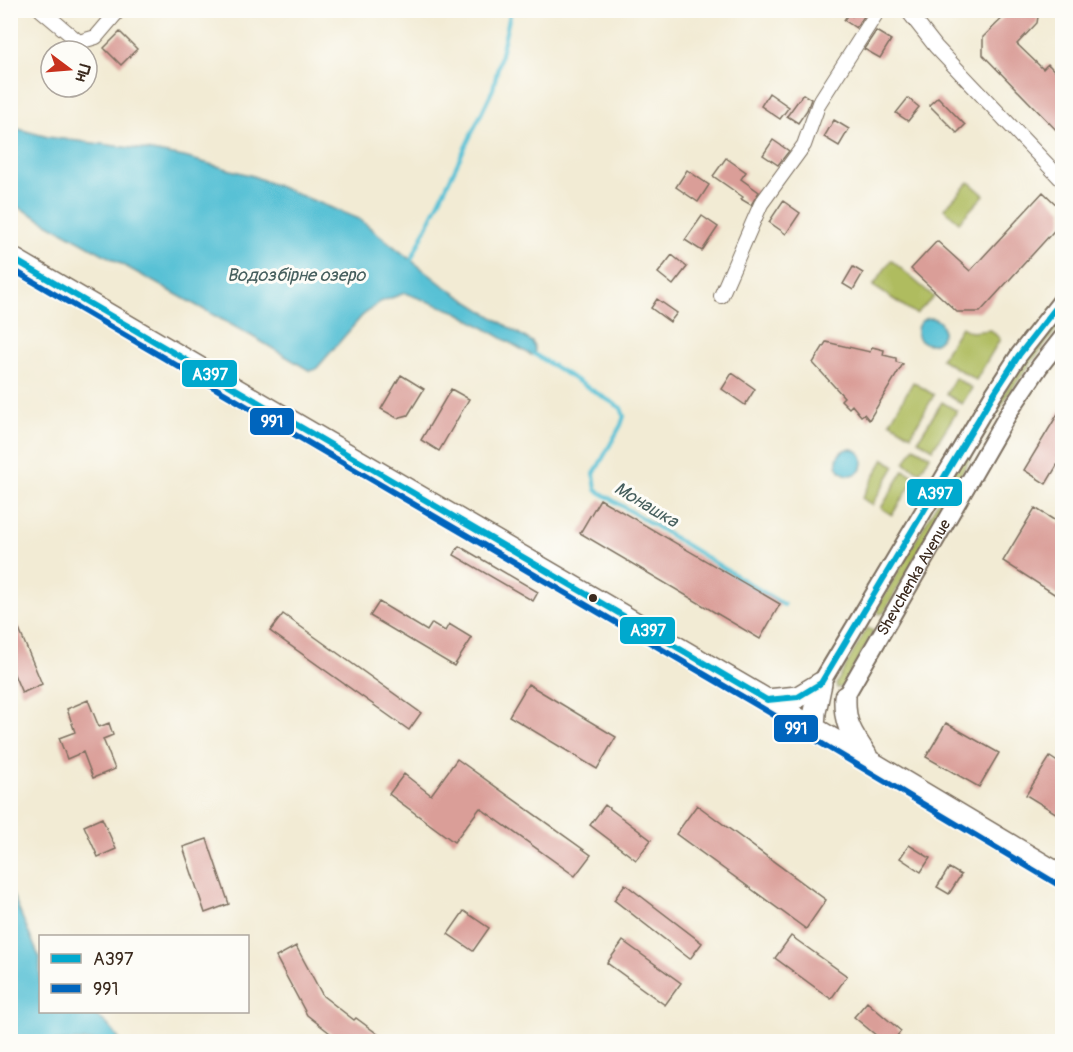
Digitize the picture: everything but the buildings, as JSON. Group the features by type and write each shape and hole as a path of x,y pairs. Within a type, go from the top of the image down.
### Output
{"main road":[{"path":"10,257 869,760 1062,876"},
{"path":"767,700 798,697 822,682"},
{"path":"814,728 822,682"},
{"path":"814,728 827,719 845,697"},
{"path":"845,697 844,714 849,730 869,760"}],"street":[{"path":"41,10 79,42 96,37 119,10"},
{"path":"722,296 761,204 804,145 819,103 880,10"},
{"path":"907,10 936,47 1062,180"},
{"name":"Shevchenka Avenue","path":"822,682 993,395 1019,355 1062,300"},
{"name":"Shevchenka Avenue","path":"845,697 1011,409 1062,338"},
{"path":"864,613 885,626"}],"green space":[{"path":"969,182 984,195 959,222 944,209"},
{"path":"891,260 934,297 916,314 873,286"},
{"path":"1062,311 1062,322 1009,393 976,447 971,444 1027,357"},
{"path":"961,327 971,332 991,330 1000,339 976,380 941,359"},
{"path":"955,378 972,388 962,404 946,394"},
{"path":"913,382 934,395 911,435 890,422"},
{"path":"942,402 957,411 933,449 918,440"},
{"path":"914,447 930,456 920,472 905,463"},
{"path":"967,450 973,453 884,613 879,614 877,609"},
{"path":"884,459 895,466 872,505 862,498"},
{"path":"904,470 916,477 892,515 881,508"},
{"path":"867,628 874,631 842,687 837,688 836,684"}],"water":[{"name":"Водозбірне озеро","path":"11,127 48,137 184,157 253,176 359,219 444,286 532,342 535,349 534,354 531,355 457,312 405,293 380,302 362,316 316,369 310,371 257,339 11,203"},
{"path":"930,318 939,322 943,331 939,340 930,344 921,340 917,331 921,322"},
{"path":"850,449 859,453 863,462 859,471 850,475 841,471 837,462 841,453"},
{"path":"10,889 39,957 39,1013 95,1015 103,1020 120,1041 11,1041"}],"waterway":[{"path":"411,260 493,89 511,10"},
{"name":"Монашка","path":"534,354 621,408 624,416 621,425 594,474 596,490 784,605"}],"transit line":[{"name":"А397","path":"10,257 767,700 798,697 821,683 993,395 1019,355 1062,300"},
{"name":"991","path":"10,268 762,708 1057,884"}]}
